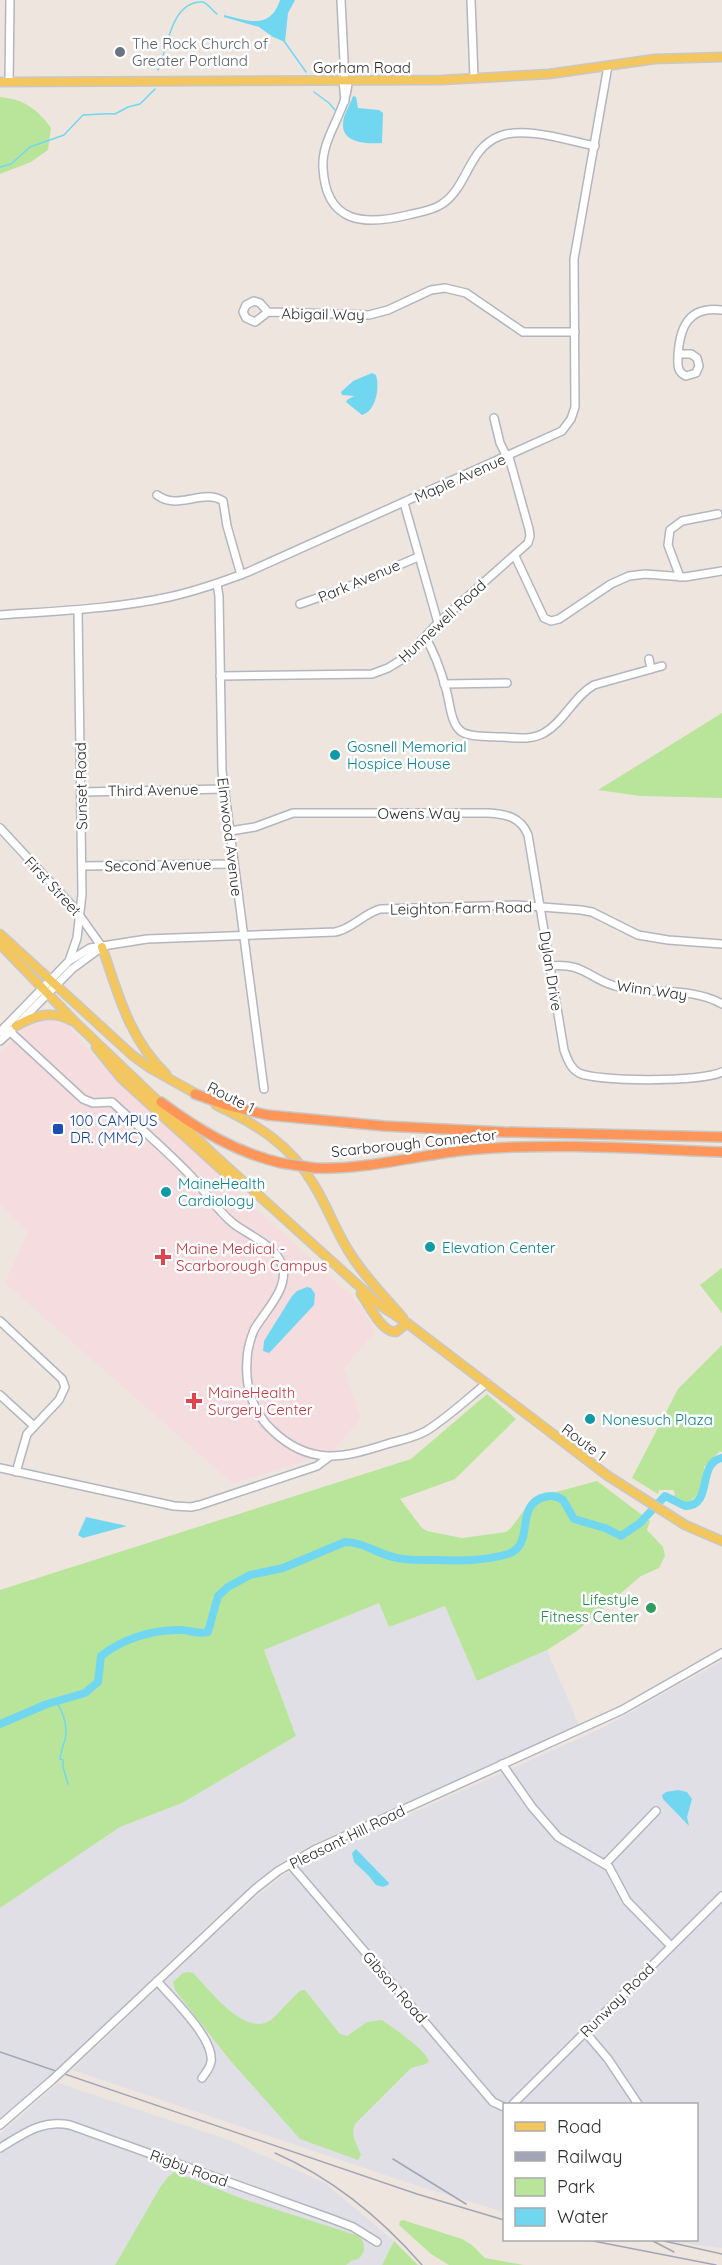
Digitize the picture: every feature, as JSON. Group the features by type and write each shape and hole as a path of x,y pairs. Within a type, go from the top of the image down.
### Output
{"highway":[{"name":"Scarborough Connector","path":"195,1094 226,1105 267,1115 384,1126 494,1132 722,1137"},
{"name":"Scarborough Connector","path":"160,1102 223,1143 240,1151 281,1163 315,1168 361,1167 444,1153 500,1148 722,1152"}],"main road":[{"name":"Gorham Road","path":"5,82 345,81 474,78 545,74 656,59 722,57"},
{"name":"Route 1","path":"0,934 132,1055 180,1086 256,1125 286,1149 314,1184 355,1261 408,1323"},
{"name":"Route 1","path":"0,944 3,954 45,991 77,1024 276,1211 381,1306 408,1323 581,1457 663,1512 694,1530 722,1541"},
{"path":"102,947 125,1014 137,1040 156,1064 180,1086"},
{"path":"8,1029 33,1017 47,1014 63,1017 77,1024"},
{"path":"88,1034 106,1060 128,1084 219,1168 276,1211"},
{"path":"346,1276 370,1305 385,1329 396,1332 408,1323"}],"street":[{"path":"5,82 10,0"},
{"path":"341,0 345,101 327,144 322,169 334,207 345,215 361,220 385,221 441,205 452,195 480,149 506,134 530,134 595,146"},
{"path":"471,0 474,78"},
{"name":"Maple Avenue","path":"0,615 78,610 150,601 217,584 558,434 571,419 576,403 574,259 608,66"},
{"name":"Abigail Way","path":"268,312 369,315 388,310 431,291 445,288 466,293 523,332 575,332"},
{"path":"678,354 679,337 687,322 706,310 722,310"},
{"name":"Hunnewell Road","path":"220,676 375,674 403,659 438,623 515,556 528,543 530,533 494,418"},
{"path":"157,495 172,502 206,498 223,501 227,526 241,575"},
{"path":"404,503 438,623"},
{"path":"680,577 668,545 670,530 682,521 718,514"},
{"path":"515,556 544,618 552,621 559,619 611,584 629,576 645,574 680,577 722,571"},
{"name":"Park Avenue","path":"300,604 310,602 418,557"},
{"name":"Elmwood Avenue","path":"217,584 221,761 264,1089"},
{"path":"310,602 312,612"},
{"name":"Sunset Road","path":"69,961 77,938 81,916 83,866 78,610"},
{"path":"425,637 432,649 444,684 453,719 462,732 471,735 529,738 546,732 586,690 594,685 662,666"},
{"path":"649,659 651,669"},
{"path":"444,684 507,683"},
{"name":"Third Avenue","path":"82,792 224,789"},
{"name":"Owens Way","path":"230,831 255,827 293,813 505,814 518,820 527,831 541,907"},
{"name":"First Street","path":"0,828 81,916 102,947"},
{"name":"Second Avenue","path":"83,866 234,864"},
{"name":"Leighton Farm Road","path":"102,947 147,939 338,932 380,909 509,905 541,907"},
{"name":"Dylan Drive","path":"722,944 650,938 626,931 586,910 541,907 564,1050 569,1064 577,1072 597,1077 697,1079 722,1072"},
{"path":"77,938 85,933 93,932"},
{"path":"53,983 69,961 86,950 102,947"},
{"path":"0,1041 8,1029 53,983 102,947"},
{"name":"Winn Way","path":"549,966 572,966 613,985 706,997 722,1004"},
{"path":"8,1029 87,1101 95,1103 109,1101 114,1104 188,1173 222,1214 276,1254 283,1270 282,1282 250,1341 247,1370 249,1389 259,1414 277,1435 297,1448 314,1455 328,1457 353,1454 420,1434 487,1383"},
{"path":"0,1322 64,1382 65,1389 62,1396 27,1434 16,1472"},
{"path":"0,1395 34,1426"},
{"path":"0,1468 174,1506 191,1507 317,1466 325,1462 328,1457"},
{"name":"Pleasant Hill Road","path":"0,2125 52,2080 255,1889 290,1864 314,1850 622,1710 722,1653"},
{"path":"502,1764 532,1807 558,1837 604,1864 610,1870 627,1901 671,1946"},
{"path":"604,1864 656,1811"},
{"name":"Gibson Road","path":"290,1864 493,2102 503,2108"},
{"name":"Runway Road","path":"514,2103 722,1896"},
{"path":"157,1981 209,2046 211,2062 202,2078"},
{"path":"585,2032 608,2059 638,2103"},
{"name":"Rigby Road","path":"0,2148 42,2125 53,2123 70,2125 324,2216 353,2227 377,2241"}],"shaded area":[{"name":"Maine Medical - Scarborough Campus","path":"49,1019 64,1023 72,1030 95,1057 154,1115 363,1309 375,1332 344,1368 361,1418 333,1451 232,1483 5,1283 28,1232 0,1204 0,1054 22,1031 31,1025"},
{"path":"379,1603 389,1627 445,1606 478,1681 547,1650 579,1725 318,1842 281,1862 211,1922 45,2081 0,2120 0,1908 120,1827 182,1803 296,1736 264,1650"},
{"path":"722,1661 722,2248 664,2241 698,2241 698,2103 503,2103 503,2212 424,2188 72,2070 212,1937 284,1875 328,1851 604,1727"},
{"path":"58,2083 229,2140 325,2183 394,2241 382,2265 0,2265 0,2134"}],"green space":[{"path":"0,97 16,100 29,106 51,128 48,150 31,162 0,174"},
{"path":"722,713 722,798 640,796 598,790"},
{"path":"722,1268 722,1313 700,1285"},
{"path":"722,1345 722,1452 720,1451 704,1467 704,1482 700,1493 688,1503 673,1499 675,1493 673,1490 659,1490 658,1494 632,1478 678,1389"},
{"path":"487,1394 516,1419 455,1479 400,1499 422,1528 462,1538 506,1532 533,1498 597,1481 650,1521 647,1530 663,1547 665,1556 659,1568 641,1576 577,1631 547,1650 477,1681 445,1606 389,1627 379,1603 264,1650 296,1736 182,1803 120,1827 0,1908 0,1590 411,1459"},
{"path":"183,1973 193,1973 229,2010 250,2023 261,2024 271,2020 298,1993 305,1990 340,2034 347,2036 367,2022 382,2020 415,2045 429,2061 411,2068 355,2124 354,2136 361,2155 358,2160 300,2139 229,2059 175,1990 173,1982"},
{"path":"174,2172 243,2199 359,2236 364,2245 363,2254 346,2265 115,2265 161,2186"},
{"path":"403,2220 462,2239 485,2258 524,2265 449,2265 431,2254 399,2225"},
{"path":"394,2241 418,2265 382,2265"}],"water":[{"path":"280,0 295,0 288,13 285,42 259,27 224,17 224,15 249,21 264,20 276,10"},
{"path":"353,96 356,97 358,108 379,110 383,113 382,143 357,141 347,136 343,121"},
{"path":"372,373 376,375 377,380 376,398 371,409 362,415 346,402 354,396 342,395 341,392 353,381"},
{"path":"307,1287 311,1288 315,1294 314,1305 269,1353 263,1351 264,1341 292,1296"},
{"path":"86,1517 127,1526 83,1538 78,1535"},
{"path":"678,1790 687,1792 692,1799 687,1817 689,1826 663,1799 662,1795 666,1792"},
{"path":"356,1849 389,1883 388,1885 383,1887 376,1885 354,1862 352,1853"}],"waterway":[{"path":"158,70 172,28 183,9 203,2 217,14"},
{"path":"284,41 306,72"},
{"path":"0,167 11,164 30,147 64,135 83,115 115,114 140,104 155,89"},
{"path":"314,92 335,110"},
{"path":"0,1724 47,1704 85,1693 98,1682 101,1656 128,1640 160,1631 208,1632 218,1596 228,1587 250,1575 283,1568 345,1542 408,1560 472,1560 508,1554 521,1543 526,1518 533,1503 550,1496 563,1500 574,1519 605,1528 621,1536 640,1523 665,1496 685,1506 694,1504 703,1492 709,1468 714,1461 722,1458"},
{"path":"56,1701 65,1724 66,1735 60,1759 63,1760 68,1784"}],"railway":[{"path":"0,2052 417,2194 503,2220"},
{"path":"275,2153 336,2187 390,2231 422,2265"},
{"path":"393,2159 466,2204"},
{"path":"593,2241 716,2265"},
{"path":"653,2241 674,2252"},
{"path":"664,2241 722,2254"}],"place":[{"name":"The Rock Church of Greater Portland","path":"120,52"},
{"name":"Gosnell Memorial Hospice House","path":"335,755"},
{"name":"100 CAMPUS DR. (MMC)","path":"58,1129"},
{"name":"MaineHealth Cardiology","path":"166,1192"},
{"name":"Elevation Center","path":"430,1247"},
{"name":"Maine Medical - Scarborough Campus","path":"163,1257"},
{"name":"MaineHealth Surgery Center","path":"194,1401"},
{"name":"Nonesuch Plaza","path":"590,1419"},
{"name":"Lifestyle Fitness Center","path":"651,1608"}]}
